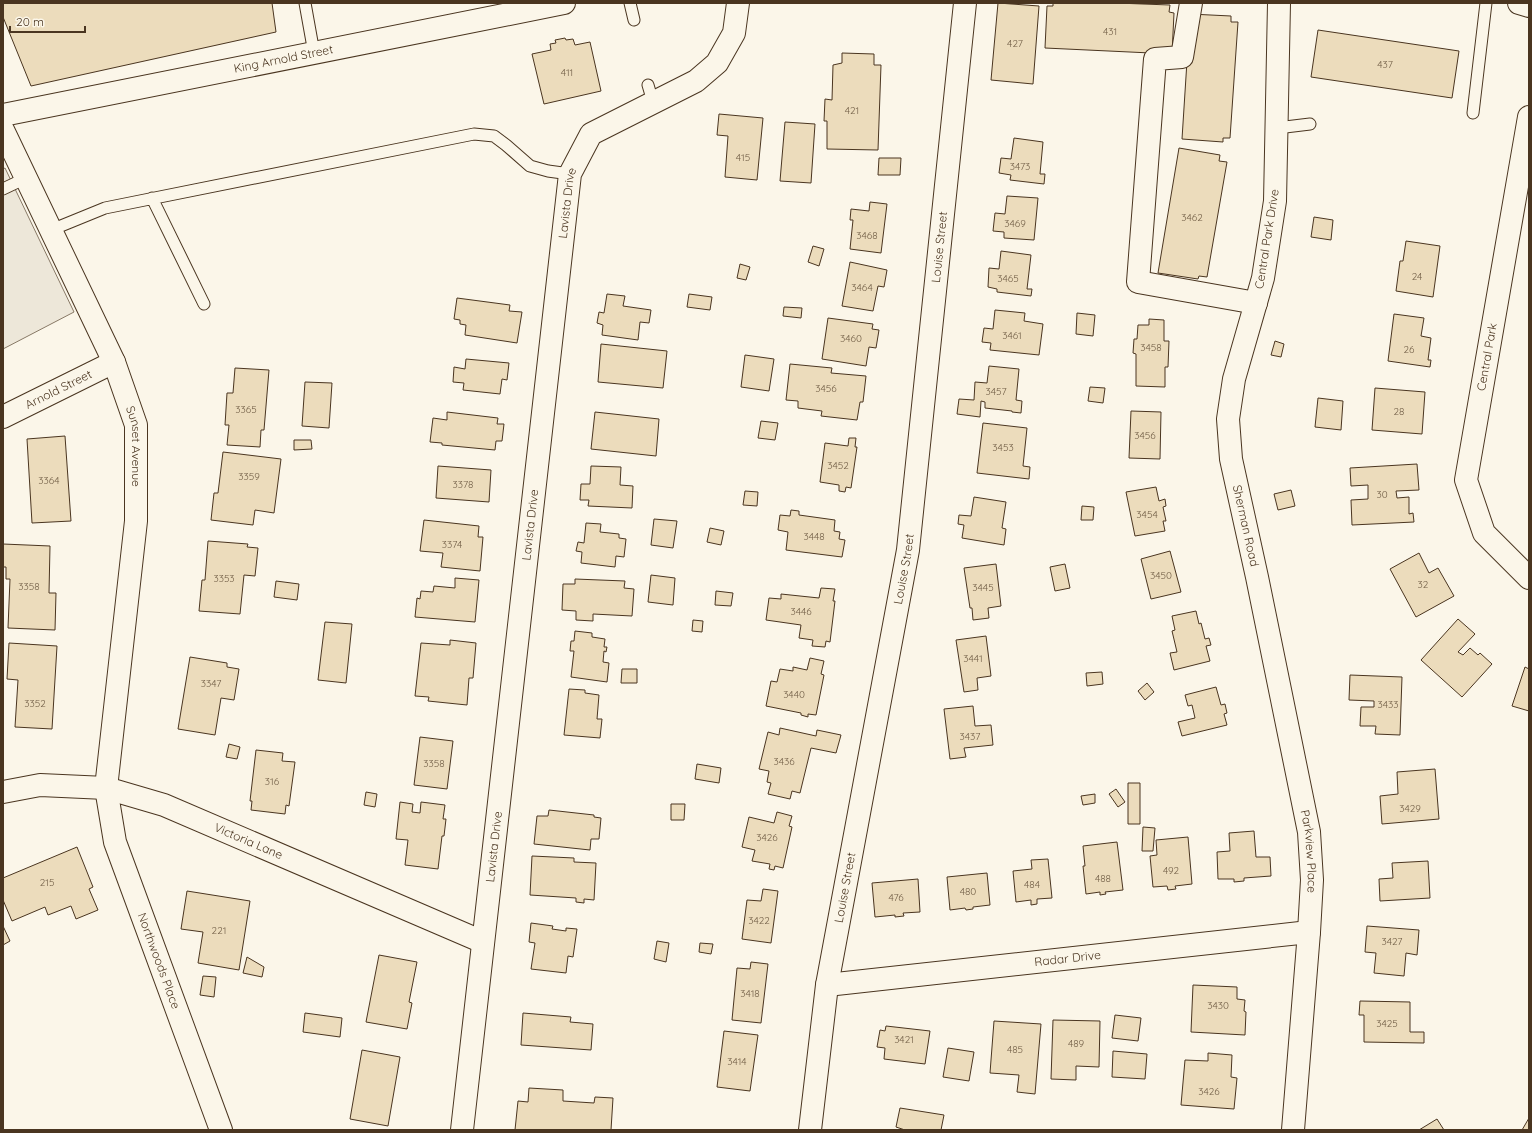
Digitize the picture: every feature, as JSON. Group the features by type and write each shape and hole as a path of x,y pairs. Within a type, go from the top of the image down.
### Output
{"street":[{"name":"King Arnold Street","path":"3,114 564,3"},
{"name":"Lavista Drive","path":"462,1130 570,174 591,134 651,93 696,81 717,63 734,33 738,3"},
{"name":"Louise Street","path":"810,1130 827,985 908,550 965,3"},
{"path":"1191,3 1182,57 1155,59 1138,282 1256,304"},
{"name":"Central Park Drive","path":"1234,475 1231,459 1228,419 1234,379 1263,278 1275,201 1279,3"},
{"path":"1519,3 1529,6"},
{"name":"Central Park","path":"1529,117 1466,480 1484,533 1529,578"},
{"name":"Sunset Avenue","path":"3,130 114,362 136,425 136,521 106,788"},
{"name":"Arnold Street","path":"3,417 114,362"},
{"name":"Sherman Road","path":"1234,475 1257,577"},
{"name":"Parkview Place","path":"1257,577 1309,832 1312,880 1293,1130"},
{"name":"Victoria Lane","path":"3,792 40,785 106,788 164,805 483,942"},
{"name":"Northwoods Place","path":"106,788 115,842 221,1130"},
{"name":"Radar Drive","path":"827,985 1309,932"}],"lane":[{"path":"305,3 314,53"},
{"path":"630,3 634,20"},
{"path":"1473,113 1486,3"},
{"path":"1277,128 1310,124"},
{"path":"50,230 105,208 474,134 494,136 530,166 548,171 570,174"},
{"path":"3,189 26,178"},
{"path":"152,198 204,304"}],"shaded area":[{"path":"5,168 74,312 3,349 3,169"}],"building":[{"path":"3,3 272,3 276,32 31,86 3,17"},
{"path":"998,3 1039,6 1033,84 991,80"},
{"path":"1053,3 1170,5 1169,12 1174,13 1172,54 1045,48 1047,6 1053,6"},
{"path":"1190,14 1231,16 1231,22 1238,22 1230,138 1223,138 1223,142 1182,139"},
{"path":"1318,30 1459,51 1452,98 1311,77"},
{"path":"565,38 566,40 573,39 575,45 590,42 601,91 544,104 532,54 551,50 550,44 556,43 555,40"},
{"path":"842,53 874,54 874,65 881,65 878,150 827,149 827,121 824,121 825,99 832,100 833,65 842,63"},
{"path":"719,114 763,118 757,180 725,177 728,136 717,135"},
{"path":"785,122 815,124 811,183 780,181"},
{"path":"1014,138 1043,142 1040,174 1045,174 1044,184 1010,180 1011,175 999,173 1001,158 1011,159"},
{"path":"1179,148 1220,155 1219,161 1227,162 1207,277 1199,276 1198,279 1158,273"},
{"path":"879,158 901,158 900,175 878,175"},
{"path":"1007,196 1038,198 1034,240 1004,238 1004,232 993,231 995,213 1005,214"},
{"path":"870,202 887,204 881,253 850,249 853,220 850,220 851,209 869,211"},
{"path":"1314,217 1333,220 1331,240 1311,237"},
{"path":"1406,241 1440,246 1433,297 1396,291 1400,261 1403,261"},
{"path":"813,246 824,249 819,266 808,262"},
{"path":"1001,251 1031,255 1027,289 1032,289 1031,296 997,292 997,289 988,287 989,268 999,269"},
{"path":"850,262 887,270 884,287 878,286 873,311 842,306"},
{"path":"740,264 750,267 746,280 737,278"},
{"path":"607,294 625,296 623,306 651,310 649,323 640,322 638,340 602,335 603,325 597,323 599,312 604,313"},
{"path":"689,294 712,297 710,310 687,307"},
{"path":"457,298 510,305 509,311 522,312 517,343 465,335 466,325 460,324 460,320 454,319"},
{"path":"784,307 802,308 801,318 783,316"},
{"path":"995,310 1025,313 1024,321 1043,324 1039,355 990,350 991,343 982,342 984,328 993,329"},
{"path":"1077,313 1095,315 1093,336 1076,334"},
{"path":"1394,314 1424,318 1421,336 1431,338 1428,360 1431,360 1430,367 1388,361"},
{"path":"828,318 873,324 872,329 879,330 876,348 869,347 866,366 822,359"},
{"path":"1149,319 1164,320 1164,341 1169,341 1168,367 1165,367 1165,387 1136,386 1136,354 1133,353 1134,339 1137,339 1138,325 1149,325"},
{"path":"1275,341 1284,344 1281,357 1271,355"},
{"path":"601,344 667,351 663,388 598,382"},
{"path":"745,355 774,359 769,391 741,387"},
{"path":"466,359 509,363 507,380 502,379 500,394 463,390 464,383 453,382 454,367 465,369"},
{"path":"790,364 832,368 831,373 866,376 863,402 860,402 857,420 821,416 822,411 798,408 798,401 786,400"},
{"path":"989,366 1019,369 1016,400 1022,401 1021,413 985,408 985,402 981,401 980,417 957,414 959,399 974,400 975,382 987,383"},
{"path":"235,368 269,370 264,430 261,430 260,447 227,445 229,425 225,425 227,393 233,393"},
{"path":"305,382 332,383 329,428 302,426"},
{"path":"1090,387 1105,388 1103,403 1088,401"},
{"path":"1375,388 1425,392 1422,434 1372,430"},
{"path":"1318,398 1343,401 1341,430 1315,427"},
{"path":"1131,411 1161,412 1160,459 1129,458"},
{"path":"447,412 498,418 497,424 504,424 502,441 496,441 495,450 442,445 442,443 430,442 433,418 447,420"},
{"path":"595,412 659,419 656,456 591,449"},
{"path":"761,421 778,423 775,440 758,438"},
{"path":"983,423 1027,428 1023,466 1030,467 1029,479 977,473"},
{"path":"65,436 71,521 32,523 27,439"},
{"path":"849,438 856,438 855,447 857,447 851,488 846,487 845,492 839,491 839,485 820,482 825,443 848,446"},
{"path":"294,440 311,440 312,449 294,450"},
{"path":"223,452 281,459 274,513 255,510 253,525 211,520 214,493 218,493"},
{"path":"1417,464 1419,490 1396,491 1397,498 1409,497 1409,514 1413,513 1414,522 1352,525 1351,500 1368,499 1368,485 1351,486 1350,468"},
{"path":"438,466 491,470 489,502 436,498"},
{"path":"591,466 621,467 620,485 633,486 632,508 588,506 589,500 580,500 581,484 590,484"},
{"path":"1156,487 1159,501 1165,499 1166,506 1163,507 1166,521 1163,521 1165,531 1135,536 1126,492"},
{"path":"1291,490 1295,506 1278,510 1274,494"},
{"path":"745,491 758,492 757,506 743,505"},
{"path":"974,497 1006,502 1002,528 1006,529 1004,545 962,538 964,525 958,524 959,515 971,516"},
{"path":"1082,506 1094,507 1093,520 1081,520"},
{"path":"791,510 799,511 799,515 835,520 834,531 840,532 839,539 845,540 842,557 786,550 788,532 778,530 780,515 790,516"},
{"path":"654,519 677,521 673,548 651,545"},
{"path":"424,520 479,526 478,537 483,537 480,571 441,567 443,553 420,551"},
{"path":"586,523 601,524 600,532 619,534 619,538 626,539 624,557 616,556 615,567 581,563 582,552 576,551 578,542 584,543"},
{"path":"710,528 724,531 721,545 707,542"},
{"path":"208,541 248,544 247,547 258,548 255,576 244,575 240,614 199,611 202,580 205,580"},
{"path":"3,544 50,546 49,593 56,593 55,630 8,628 10,579 6,579 6,567 3,567"},
{"path":"1170,551 1181,592 1151,599 1141,559"},
{"path":"1419,553 1429,573 1438,568 1454,596 1416,617 1390,569"},
{"path":"996,564 1001,606 988,608 989,618 973,620 964,568"},
{"path":"1065,564 1070,588 1055,591 1050,567"},
{"path":"651,575 675,578 673,605 648,602"},
{"path":"455,578 479,580 475,622 415,617 417,598 420,599 421,591 433,592 434,586 455,588"},
{"path":"575,579 625,581 624,588 634,589 632,616 593,614 593,621 576,620 576,611 562,610 563,584 575,584"},
{"path":"276,581 299,584 297,600 274,597"},
{"path":"821,588 835,589 830,642 826,641 825,647 812,646 813,640 799,638 801,625 766,620 769,598 781,599 781,594 819,598"},
{"path":"716,591 733,593 731,606 715,605"},
{"path":"1196,611 1205,639 1209,638 1211,645 1206,646 1210,661 1174,670 1170,653 1177,652 1172,631 1175,630 1172,616"},
{"path":"1458,619 1475,634 1458,652 1463,655 1470,648 1478,655 1480,653 1492,664 1462,697 1421,660"},
{"path":"693,620 703,621 702,632 692,631"},
{"path":"325,622 352,624 346,683 318,680"},
{"path":"575,631 592,633 592,637 605,639 604,647 607,647 606,652 604,651 603,662 609,663 607,682 571,677 574,651 570,651 571,641 574,641"},
{"path":"986,636 991,676 977,678 978,690 964,692 956,640"},
{"path":"450,640 476,643 473,678 469,678 467,705 428,701 429,697 415,696 421,643 450,645"},
{"path":"9,643 57,646 52,729 15,727 18,680 7,679"},
{"path":"190,657 227,663 227,667 239,669 234,700 221,698 215,735 178,729"},
{"path":"810,658 824,661 821,674 824,675 816,715 808,714 808,717 801,715 801,713 766,706 771,681 777,682 780,669 793,671 793,667 807,670"},
{"path":"1525,667 1529,669 1529,711 1512,706"},
{"path":"622,669 637,669 637,683 621,683"},
{"path":"1102,672 1103,684 1087,686 1086,673"},
{"path":"1350,675 1402,677 1400,735 1375,734 1376,726 1360,726 1361,707 1374,707 1374,701 1349,700"},
{"path":"1147,683 1154,692 1145,700 1138,691"},
{"path":"1216,687 1221,705 1225,704 1227,713 1224,714 1227,725 1182,736 1178,722 1195,718 1192,705 1188,706 1185,695"},
{"path":"569,689 585,690 585,693 599,695 597,719 602,719 600,738 564,735"},
{"path":"973,706 975,726 991,725 993,745 964,748 966,757 950,759 944,709"},
{"path":"780,728 816,736 817,730 841,735 836,753 811,748 800,793 792,791 790,799 768,794 771,783 767,782 769,771 759,769 768,732 779,735"},
{"path":"420,737 453,741 447,789 414,785"},
{"path":"229,744 240,747 237,759 226,757"},
{"path":"256,750 283,753 282,761 295,762 289,806 286,805 285,814 251,810 252,801 250,801"},
{"path":"697,764 721,768 719,783 695,779"},
{"path":"1435,769 1439,819 1382,824 1380,796 1398,794 1397,772"},
{"path":"1128,783 1140,783 1140,824 1128,824"},
{"path":"1116,789 1125,802 1118,807 1109,794"},
{"path":"366,792 377,794 375,807 364,805"},
{"path":"1095,794 1095,803 1083,805 1081,796"},
{"path":"400,802 413,804 412,812 420,813 421,802 445,805 443,819 446,819 444,836 442,836 438,869 405,865 408,840 396,839"},
{"path":"671,804 685,804 684,820 671,820"},
{"path":"549,810 594,815 594,817 601,818 599,839 591,839 590,850 534,844 537,816 548,816"},
{"path":"777,812 792,816 789,826 792,827 783,868 775,866 774,870 769,869 770,864 752,861 755,850 742,847 749,817 774,823"},
{"path":"1143,827 1155,828 1153,851 1142,851"},
{"path":"1254,831 1256,857 1270,857 1271,876 1244,878 1244,881 1234,882 1234,879 1218,879 1217,852 1230,851 1229,833"},
{"path":"1188,837 1192,884 1175,886 1176,889 1168,890 1167,886 1153,887 1150,856 1157,855 1156,840"},
{"path":"1117,842 1123,890 1105,892 1106,894 1100,895 1100,892 1086,894 1083,866 1085,866 1083,846"},
{"path":"77,847 93,887 89,889 98,910 76,919 71,906 48,915 45,907 12,921 3,900 3,878"},
{"path":"532,856 574,858 574,862 596,863 594,900 584,899 584,903 576,902 576,898 530,895"},
{"path":"1048,859 1052,898 1037,899 1037,904 1031,905 1031,900 1016,902 1013,871 1032,869 1031,860"},
{"path":"1428,861 1430,898 1380,901 1379,879 1393,878 1392,863"},
{"path":"987,873 990,905 973,907 973,909 966,910 965,908 950,910 947,877"},
{"path":"918,879 920,912 903,913 904,916 895,917 895,915 875,917 872,883"},
{"path":"763,889 778,891 771,943 742,939 747,900 761,901"},
{"path":"187,891 250,901 239,970 198,963 203,932 181,929"},
{"path":"531,923 553,926 552,929 566,931 566,928 577,929 573,957 568,956 566,973 531,969 535,943 529,942"},
{"path":"3,926 10,941 3,945"},
{"path":"1367,926 1419,930 1417,955 1406,953 1404,976 1374,973 1376,953 1365,952"},
{"path":"657,941 669,943 666,962 654,959"},
{"path":"700,943 713,944 711,954 699,952"},
{"path":"379,955 417,962 409,1002 412,1003 407,1029 366,1022"},
{"path":"247,957 264,967 262,977 243,973"},
{"path":"751,962 768,964 761,1023 732,1020 737,968 750,969"},
{"path":"203,976 216,977 214,997 200,995"},
{"path":"1193,985 1237,987 1237,999 1245,1000 1245,1035 1191,1032"},
{"path":"1360,1001 1410,1002 1410,1032 1424,1032 1424,1043 1364,1042 1364,1015 1359,1015"},
{"path":"305,1013 342,1018 340,1037 303,1032"},
{"path":"523,1013 571,1017 570,1022 593,1024 591,1050 521,1045"},
{"path":"1115,1015 1141,1018 1138,1041 1112,1038"},
{"path":"1053,1020 1100,1021 1099,1067 1076,1066 1076,1080 1051,1079"},
{"path":"994,1021 1041,1024 1035,1094 1017,1092 1019,1075 990,1073"},
{"path":"886,1026 930,1031 925,1064 884,1059 885,1048 877,1047 880,1030 885,1031"},
{"path":"724,1031 758,1035 750,1091 717,1087"},
{"path":"948,1048 974,1052 969,1081 943,1077"},
{"path":"362,1050 400,1057 388,1126 350,1119"},
{"path":"1113,1051 1147,1054 1145,1079 1112,1077"},
{"path":"1208,1053 1232,1055 1231,1077 1237,1078 1234,1109 1181,1105 1185,1060 1208,1061"},
{"path":"529,1088 563,1090 563,1101 594,1103 595,1097 613,1098 611,1130 515,1130 518,1101 528,1102"},
{"path":"900,1108 944,1115 941,1130 905,1130 896,1127"},
{"path":"1529,1118 1529,1130 1522,1130"},
{"path":"1437,1119 1444,1130 1419,1130"}]}
